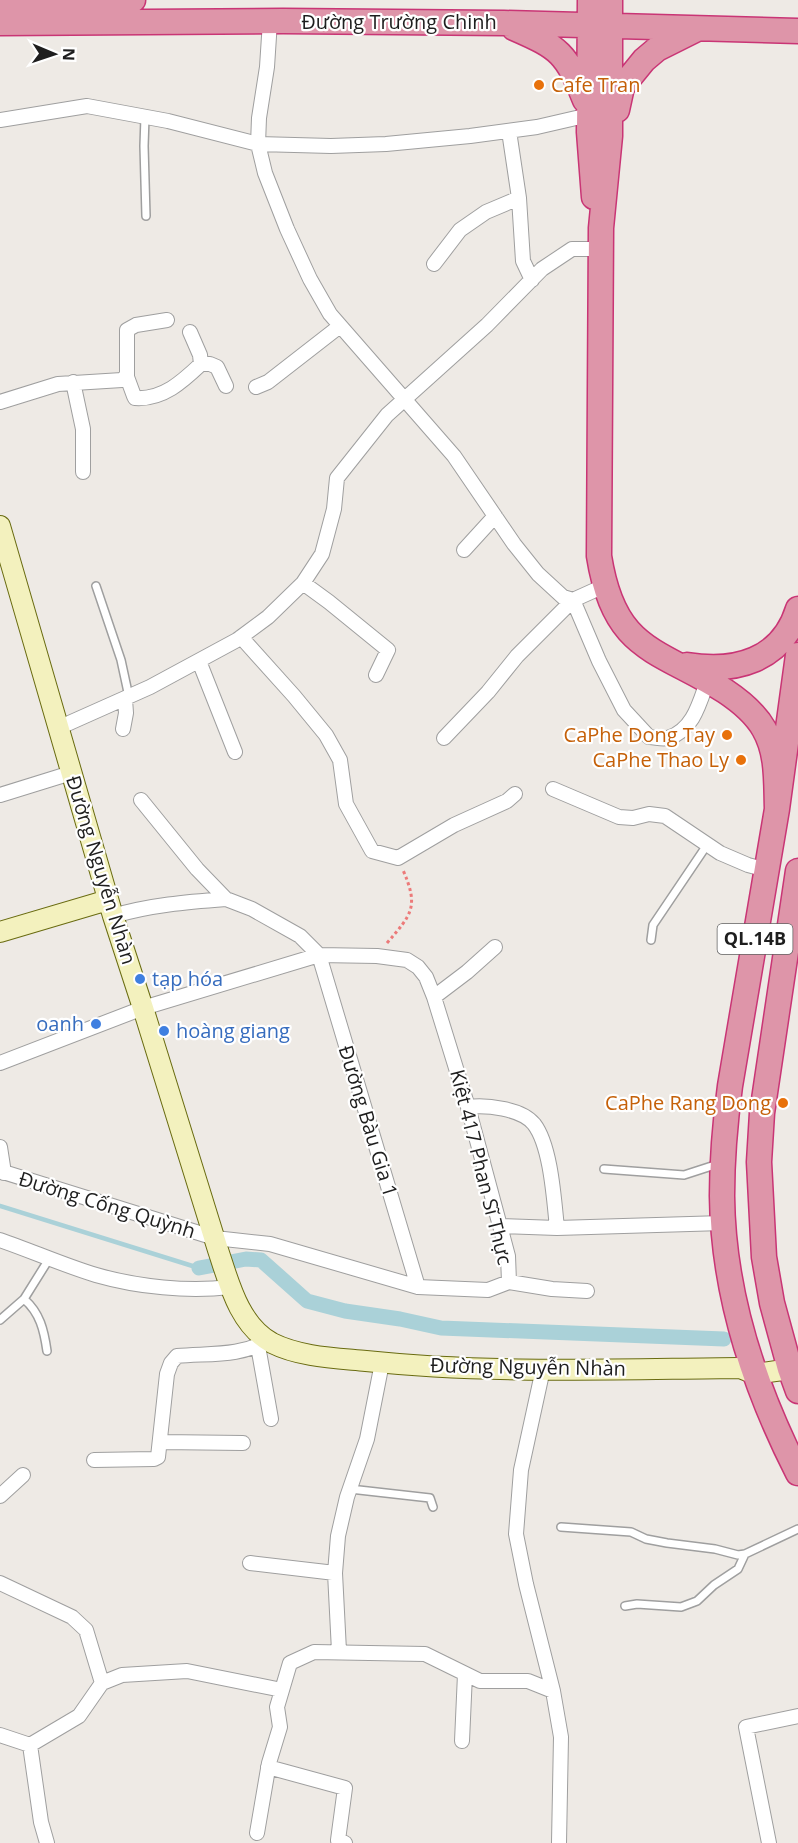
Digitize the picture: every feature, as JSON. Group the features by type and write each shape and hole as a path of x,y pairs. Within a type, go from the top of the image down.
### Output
{"highway":[{"path":"0,2 133,0"},
{"path":"590,0 599,26 610,136"},
{"path":"601,239 593,190 589,112 599,26 610,0"},
{"name":"Đường Trường Chinh","path":"0,23 270,21 504,23 798,31"},
{"path":"504,23 540,39 560,53 574,74 589,112"},
{"path":"699,28 657,49 639,66 622,87 610,136 601,239 599,556 604,586 610,602 620,621 637,641 673,663 708,679 744,705 764,728 771,744 775,763 777,809"},
{"path":"673,663 705,668 750,662 776,646 794,621 798,609"},
{"name":"QL.14B","path":"798,655 777,809 730,1086 723,1162 723,1223 733,1299 768,1410 798,1473"},
{"name":"QL.14B","path":"794,1380 771,1303 764,1257 759,1162 762,1113 798,871"}],"street":[{"path":"270,21 258,144 265,173 310,279 330,314 454,456 513,544 538,574 563,597 573,600"},
{"path":"0,120 87,106 145,117 258,144 331,146 386,144 509,131 537,127 589,112"},
{"path":"509,131 519,198 524,261 532,280"},
{"path":"434,264 460,231 486,212 519,198"},
{"path":"58,728 127,698 199,661 239,638 268,617 303,583 322,554 334,509 337,478 387,415 487,325 542,269 572,249 601,239"},
{"path":"166,320 132,326 127,330 127,377 135,398 142,399 170,390 201,364 217,367 226,386"},
{"path":"256,387 268,382 340,326"},
{"path":"190,332 200,355 201,364"},
{"path":"0,402 43,388 73,382 119,381 127,377"},
{"path":"73,382 83,429 83,472"},
{"path":"464,550 495,516"},
{"name":"Đường Nguyễn Nhàn","path":"0,526 110,908 216,1244 229,1283 244,1317 263,1343 321,1356 410,1366 543,1369 740,1368 755,1374 794,1380"},
{"path":"303,583 388,650 376,675"},
{"path":"444,738 488,692 517,656 573,600 604,586"},
{"path":"573,600 598,661 624,710 649,737 667,739 687,727 696,714 708,679"},
{"path":"239,638 294,696 326,735 340,760 346,804 372,851 398,858 454,825 507,801 515,794"},
{"path":"199,661 235,753"},
{"path":"123,729 127,698"},
{"path":"0,795 71,773"},
{"path":"553,789 619,818 633,818 649,814 665,816 732,859 767,870"},
{"path":"141,800 197,869 226,899 252,909 300,936 319,955"},
{"path":"0,932 110,908 141,908 226,899"},
{"path":"434,997 495,947"},
{"name":"Kiệt 417 Phan Sĩ Thực","path":"0,1063 143,1008 319,955 377,956 406,960 418,967 426,977 434,997 468,1107 508,1256 509,1282 488,1290 418,1287"},
{"name":"Đường Bàu Gia 1","path":"319,955 418,1287"},
{"path":"468,1107 483,1105 505,1109 526,1117 533,1123 540,1136 549,1167 557,1228"},
{"path":"0,1147 2,1172"},
{"name":"Đường Cống Quỳnh","path":"2,1172 216,1244 270,1245 418,1287"},
{"path":"500,1226 557,1228 723,1223"},
{"path":"0,1240 99,1276 152,1286 202,1290 229,1283"},
{"path":"509,1282 552,1289 587,1291"},
{"path":"94,1460 158,1457 167,1374 171,1363 177,1356 242,1352 263,1343 271,1419"},
{"path":"339,1651 335,1574 338,1536 350,1489 367,1439 382,1363"},
{"path":"543,1369 521,1470 516,1534 553,1692 561,1737 559,1843"},
{"path":"161,1442 243,1443"},
{"path":"0,1496 23,1474"},
{"path":"250,1563 335,1574"},
{"path":"0,1583 60,1610 86,1630 102,1683"},
{"path":"257,1833 268,1767 280,1727 277,1707 291,1663 315,1652 425,1654 480,1681 528,1681 553,1692"},
{"path":"0,1735 30,1745 79,1716 102,1683 122,1676 187,1671 282,1690"},
{"path":"462,1742 465,1674"},
{"path":"769,1843 746,1727 798,1716"},
{"path":"30,1745 41,1822 47,1843"},
{"path":"268,1767 345,1788 338,1840 345,1843"}],"lane":[{"path":"145,117 146,216"},
{"path":"96,586 121,660 127,698"},
{"path":"651,940 653,925 707,844"},
{"path":"604,1169 684,1175 723,1162"},
{"path":"0,1320 24,1299 49,1259"},
{"path":"24,1299 32,1306 44,1328 47,1351"},
{"path":"350,1489 430,1498 434,1506"},
{"path":"561,1527 631,1532 646,1539 738,1555 798,1528"},
{"path":"625,1606 637,1604 681,1607 697,1601 714,1585 738,1569 744,1554"}],"waterway":[{"path":"0,1206 199,1268"},
{"path":"199,1268 246,1259 261,1260 307,1301 345,1311 441,1328 724,1339"}],"place":[{"name":"Cafe Tran","path":"539,85"},
{"name":"CaPhe Dong Tay","path":"727,735"},
{"name":"CaPhe Thao Ly","path":"741,760"},
{"name":"tạp hóa","path":"140,979"},
{"name":"oanh","path":"96,1024"},
{"name":"hoàng giang","path":"164,1031"},
{"name":"CaPhe Rang Dong","path":"783,1103"}]}
